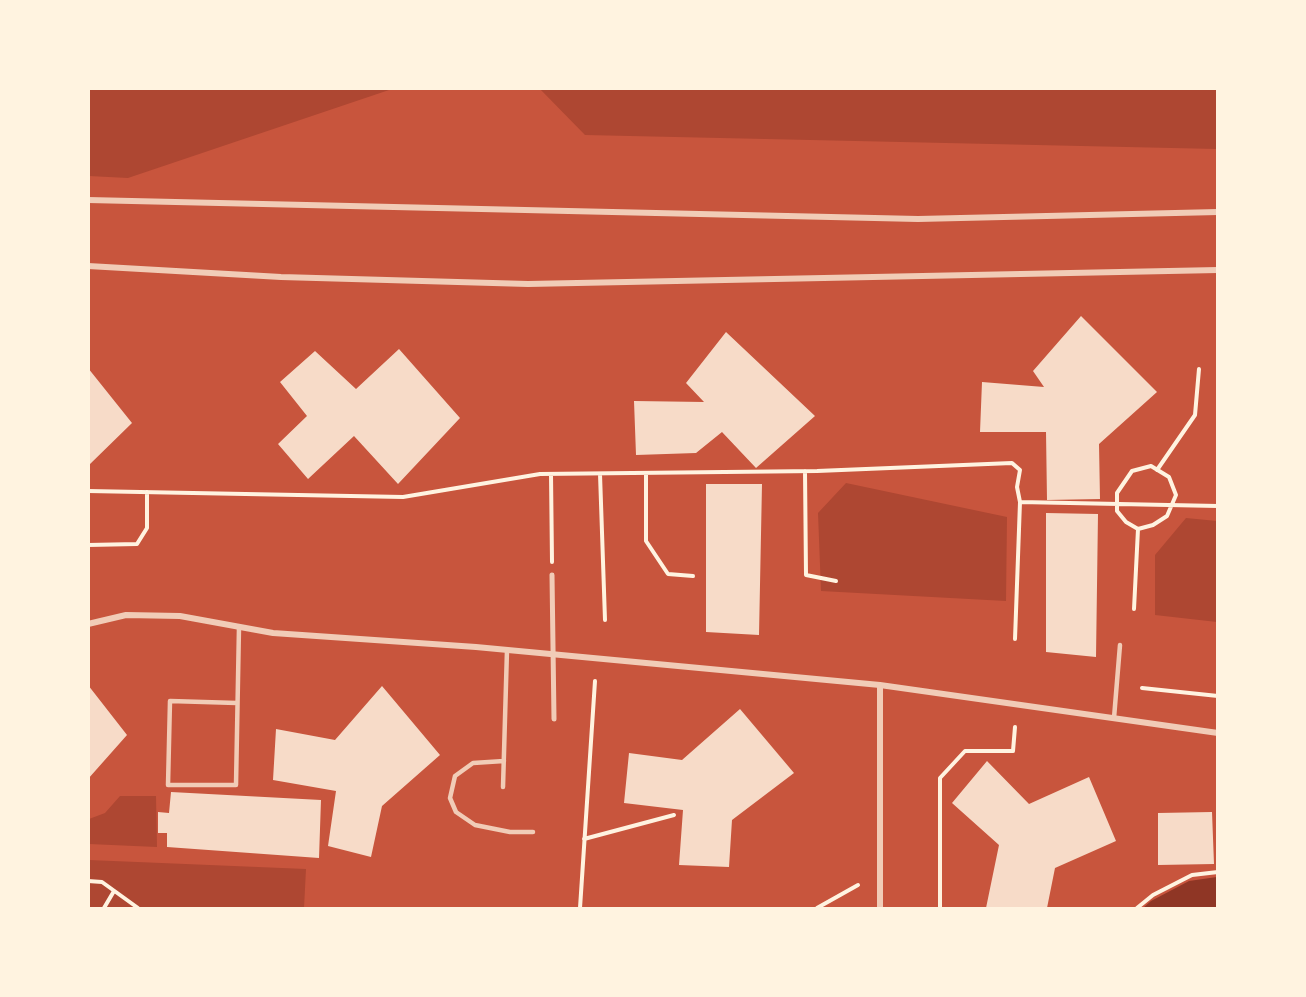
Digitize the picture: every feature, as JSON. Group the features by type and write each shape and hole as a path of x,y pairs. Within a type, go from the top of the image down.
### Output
{"street":[{"path":"88,200 918,219 1218,212"},
{"path":"88,266 281,277 528,284 1218,270"},
{"path":"552,575 554,719"},
{"path":"88,624 126,615 180,616 273,633 507,650 880,685 1218,733"},
{"path":"880,685 880,909"}],"lane":[{"path":"237,703 170,701 168,785 236,785 239,627"},
{"path":"1114,718 1120,645"},
{"path":"503,787 507,650"},
{"path":"504,761 473,763 455,776 450,798 456,812 475,825 510,832 534,832"}],"path":[{"path":"1157,470 1195,415 1199,369"},
{"path":"88,491 403,496 551,474 805,471 1012,463 1020,470 1017,487 1020,502 1016,639"},
{"path":"1151,466 1169,477 1176,495 1174,506 1167,516 1153,525 1138,529 1126,522 1116,505 1117,493 1132,471 1151,466"},
{"path":"805,471 806,575 836,580"},
{"path":"600,473 605,620"},
{"path":"646,473 646,541 669,574 693,576"},
{"path":"551,474 552,575"},
{"path":"88,545 137,544 147,528 147,492"},
{"path":"1020,502 1218,506"},
{"path":"1134,609 1138,529"},
{"path":"580,909 595,681"},
{"path":"1142,688 1218,696"},
{"path":"940,909 940,778 964,751 1013,751 1016,727"},
{"path":"584,839 675,815"},
{"path":"1137,909 1153,895 1192,875 1218,872"},
{"path":"88,881 102,882 138,909"},
{"path":"817,909 858,885"},
{"path":"104,909 114,890"},
{"path":"127,909 130,903"}],"shaded area":[{"path":"89,88 392,89 128,178 89,176"},
{"path":"540,89 1217,89 1217,149 585,135"},
{"path":"846,483 1007,517 1006,601 821,591 818,513"},
{"path":"1186,518 1217,521 1217,622 1155,615 1155,555"},
{"path":"120,796 156,796 157,847 89,844 89,819 105,813"},
{"path":"89,860 306,869 304,908 89,908"},
{"path":"1217,877 1217,908 1143,908 1151,901 1189,881"}],"building":[{"path":"1081,316 1157,392 1099,444 1100,499 1047,500 1046,432 980,432 982,382 1044,387 1033,371"},
{"path":"726,332 815,416 756,468 722,432 696,453 636,455 634,401 704,402 686,383"},
{"path":"399,349 460,418 398,484 354,436 308,479 278,444 307,416 280,382 315,351 356,389"},
{"path":"88,368 132,423 88,466"},
{"path":"706,484 762,484 759,635 706,632"},
{"path":"1046,513 1098,514 1096,657 1046,652"},
{"path":"88,685 127,735 88,779"},
{"path":"382,686 440,755 382,806 371,857 328,846 336,791 273,780 276,729 335,740"},
{"path":"740,709 794,773 732,820 729,867 679,865 683,810 624,803 629,753 682,760"},
{"path":"987,761 1029,804 1089,777 1116,841 1055,868 1047,908 986,908 999,845 952,803"},
{"path":"171,792 321,800 319,858 167,847 167,833 158,833 158,812 169,813"},
{"path":"1212,812 1214,864 1158,865 1158,813"}]}
